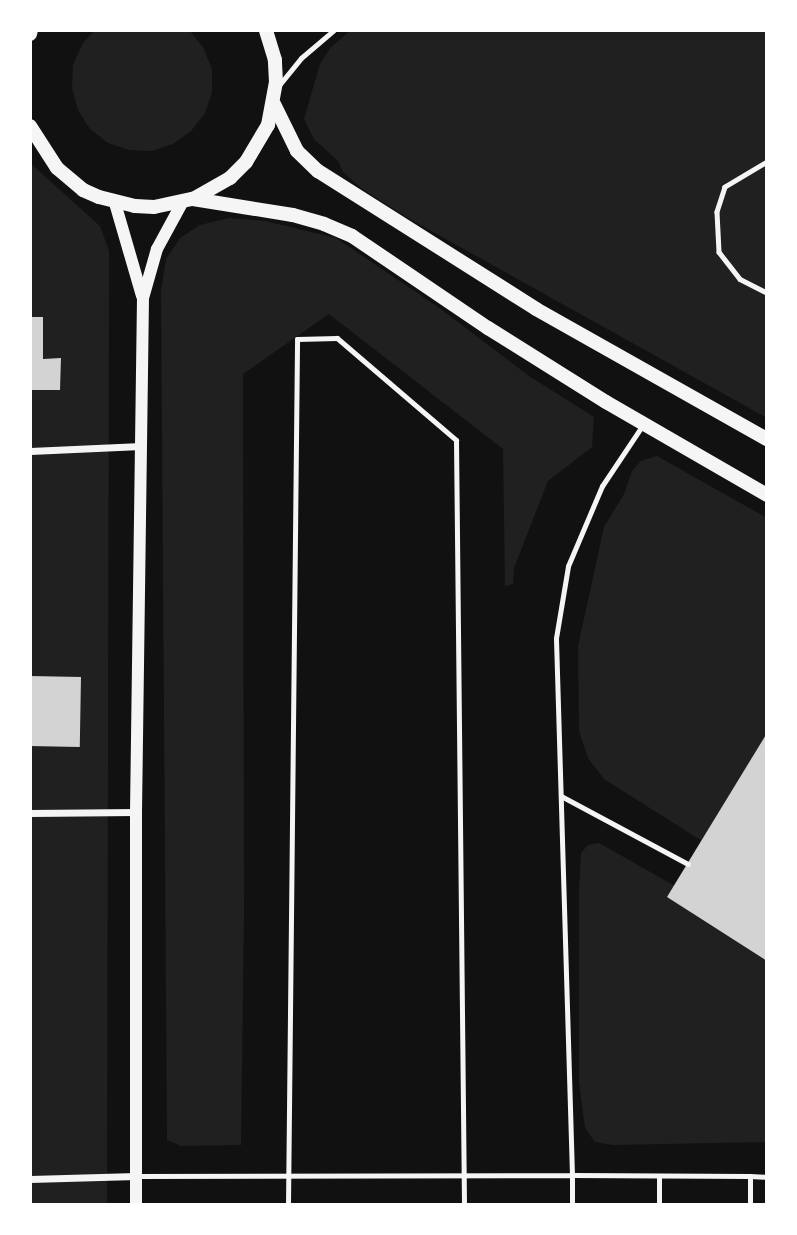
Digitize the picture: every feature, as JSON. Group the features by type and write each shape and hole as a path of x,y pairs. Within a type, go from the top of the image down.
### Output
{"main road":[{"path":"30,126 46,155 69,180 115,203 154,207 188,201 222,184 246,162 268,125 275,97 275,60 266,30"},
{"path":"275,97 297,151 318,172 536,309 767,439"},
{"path":"188,201 293,215 324,223 352,236 488,328 644,424 767,495"}],"street":[{"path":"136,1205 136,812 143,298 157,248 188,201"},
{"path":"115,203 143,298"},
{"path":"30,451 141,446"},
{"path":"30,814 136,812"},
{"path":"30,1179 136,1176"}],"lane":[{"path":"275,97 301,58 334,30"},
{"path":"288,1205 297,339 337,338 456,440 464,1205"},
{"path":"572,1205 556,638 568,566 602,486 644,424"},
{"path":"561,796 688,864"},
{"path":"136,1176 767,1177"},
{"path":"659,1176 659,1205"},
{"path":"750,1176 750,1205"}],"path":[{"path":"767,162 725,187 717,212 719,252 740,279 767,293"}],"shaded area":[{"path":"95,30 189,30 203,47 212,69 212,92 205,113 191,131 173,144 152,151 129,150 108,143 90,129 78,110 72,88 73,65 83,43"},
{"path":"351,30 767,30 767,418 408,218 361,188 343,172 338,161 314,139 304,119 320,64 331,47"},
{"path":"30,163 100,226 109,251 107,1205 30,1205"},
{"path":"229,218 265,221 336,238 438,307 529,376 594,417 592,447 548,481 514,568 513,584 505,586 503,449 329,314 243,374 244,913 241,1145 181,1146 167,1140 161,291 166,259 180,238 200,225"},
{"path":"657,456 767,518 767,733 702,841 604,779 588,758 579,731 578,646 604,527 624,494 632,471 641,461"},
{"path":"599,843 675,886 667,897 767,961 767,1142 613,1145 595,1142 585,1128 579,1082 579,892 581,853 588,845"}],"building":[{"path":"30,317 43,317 43,359 61,358 60,390 30,390"},
{"path":"30,676 81,677 80,747 30,746"},
{"path":"767,733 767,961 667,897"}]}
